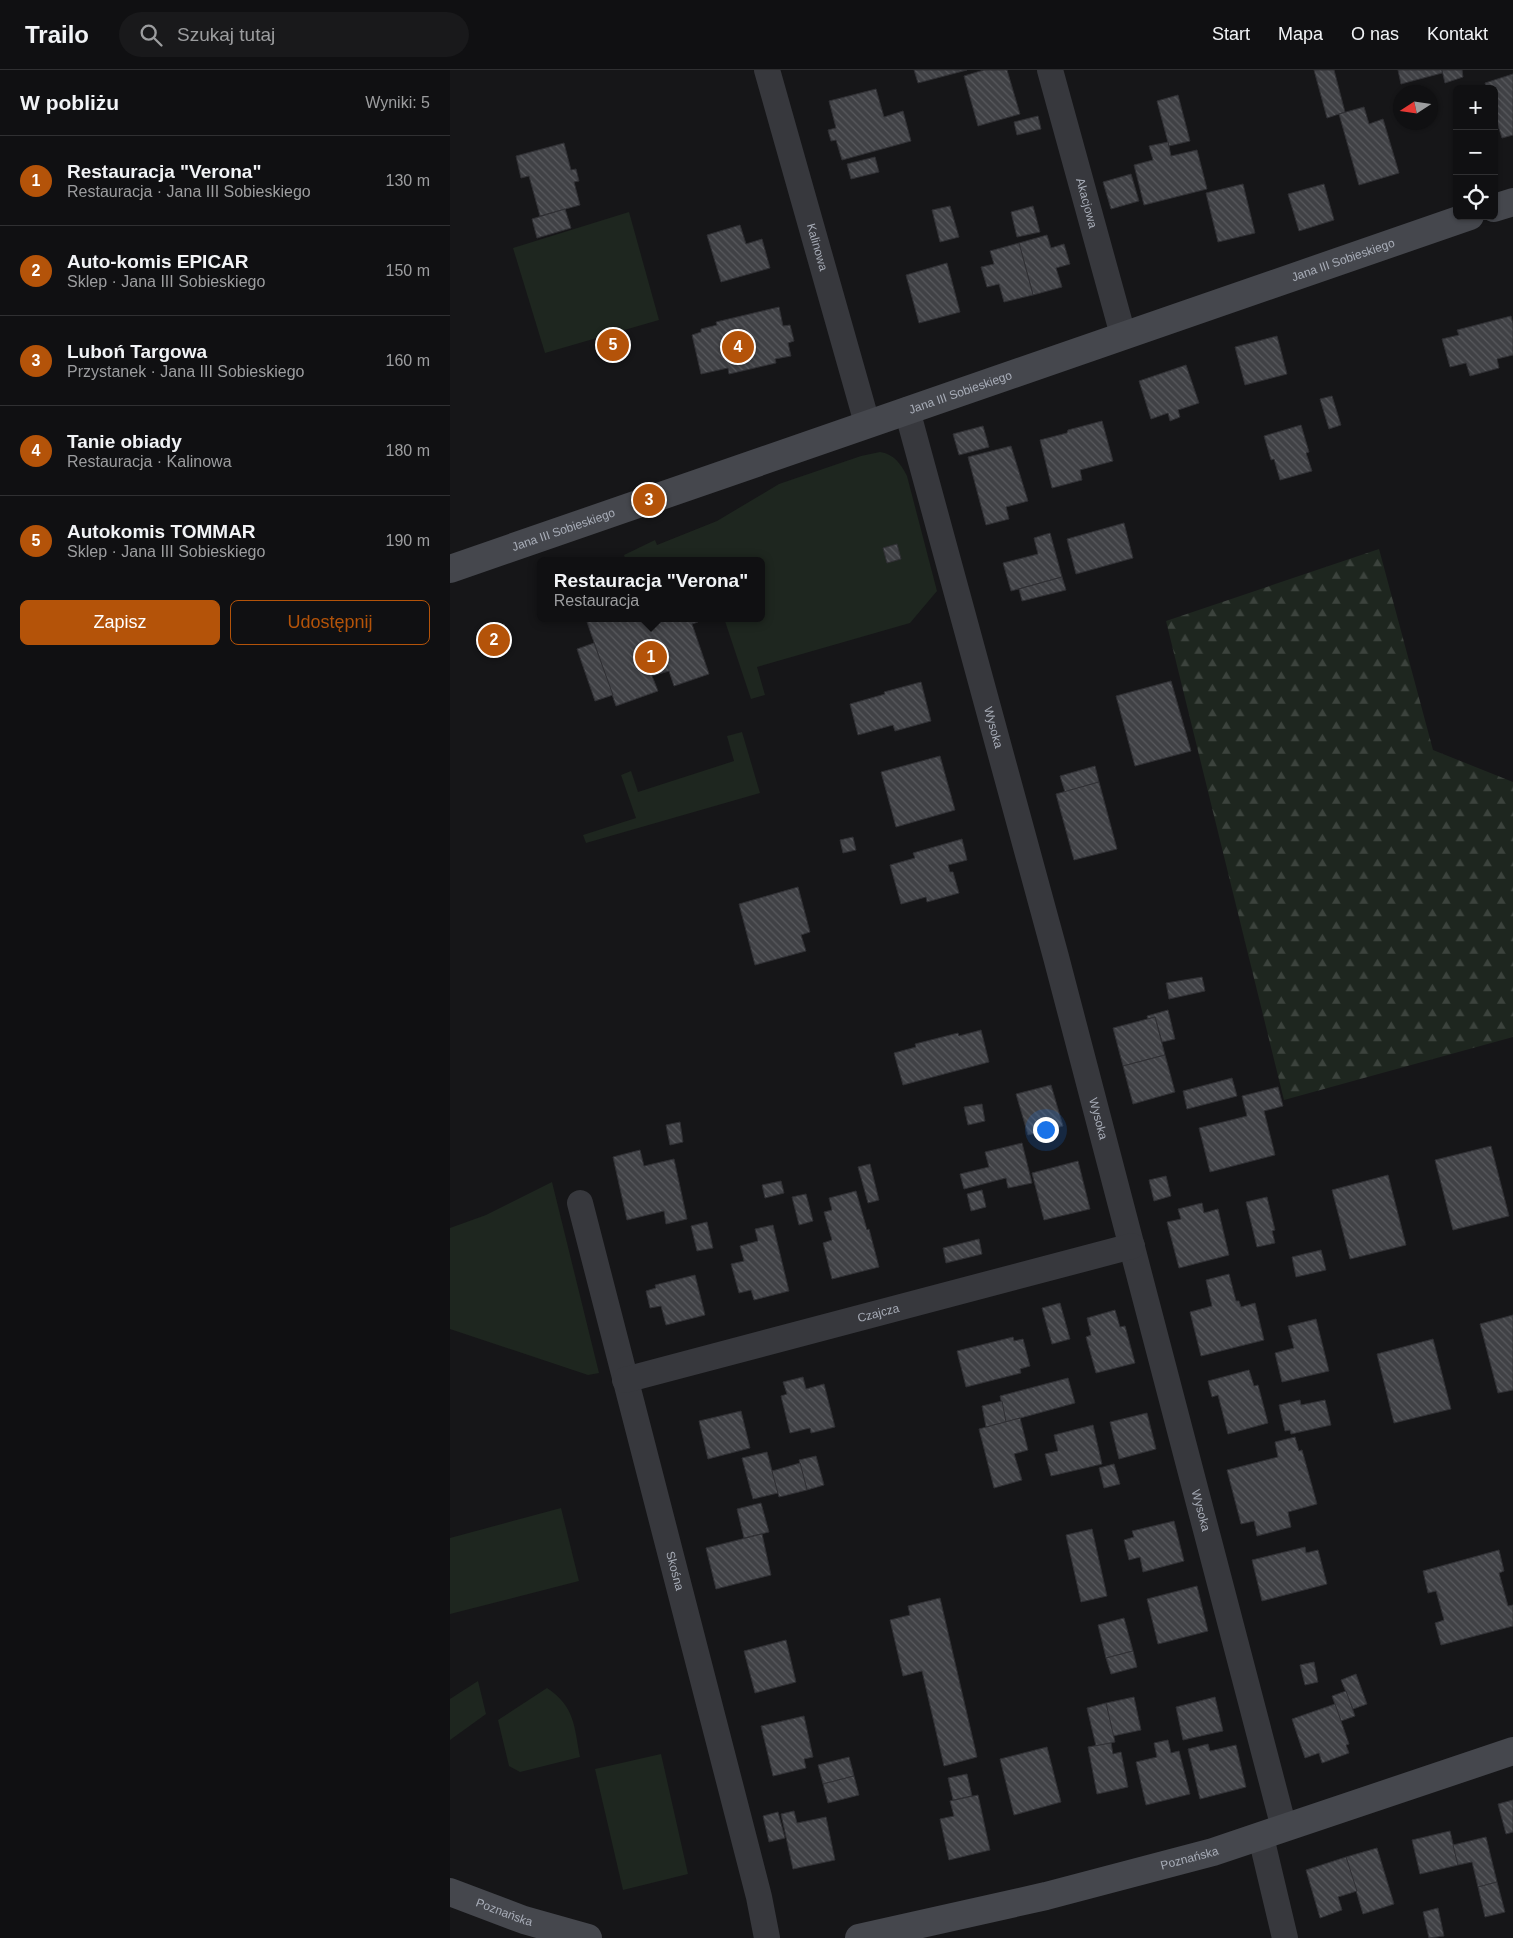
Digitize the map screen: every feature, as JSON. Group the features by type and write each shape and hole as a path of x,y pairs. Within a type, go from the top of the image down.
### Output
{"street":[{"name":"Kalinowa","path":"767,70 867,423"},
{"name":"Akacjowa","path":"1050,70 1123,335"},
{"path":"1498,207 1513,202"},
{"name":"Jana III Sobieskiego","path":"450,569 867,423 1458,220"},
{"name":"Wysoka","path":"907,410 1056,957 1132,1246 1273,1832 1285,1938"},
{"name":"Skośna","path":"580,1204 759,1897 767,1938"},
{"name":"Czajcza","path":"625,1380 1132,1246"},
{"name":"Poznańska","path":"859,1938 1046,1896 1213,1852 1513,1751"},
{"name":"Poznańska","path":"450,1892 524,1920 588,1938"}],"green space":[{"path":"629,212 659,320 545,353 513,248"},
{"path":"880,452 885,453 896,460 902,467 907,476 937,591 910,623 757,667 765,695 751,699 725,622 765,622 765,557 625,557 624,555 655,540 657,545 717,521 779,484 861,456"},
{"path":"1379,549 1433,750 1513,782 1513,1037 1284,1100 1166,621"},
{"path":"742,732 760,793 586,843 583,835 636,818 621,775 631,771 638,792 734,761 727,736"},
{"path":"552,1182 599,1373 588,1375 450,1329 450,1228 486,1215"},
{"path":"561,1508 579,1581 450,1614 450,1538"},
{"path":"478,1681 486,1714 450,1740 450,1699"},
{"path":"547,1688 563,1702 572,1718 580,1757 520,1772 509,1766 498,1720"},
{"path":"661,1754 688,1874 623,1890 595,1769"}],"building":[{"path":"914,70 967,70 918,83"},
{"path":"984,70 1007,70 1020,114 978,126 964,76"},
{"path":"1314,70 1334,70 1345,112 1327,118"},
{"path":"1398,70 1442,70 1442,73 1401,84"},
{"path":"1442,70 1462,70 1463,77 1445,83"},
{"path":"1513,74 1513,135 1502,138 1498,126 1498,85 1486,85 1485,83"},
{"path":"876,89 884,117 903,111 911,141 842,160 836,140 831,141 828,130 836,128 829,101"},
{"path":"1178,95 1190,141 1169,146 1157,101"},
{"path":"1364,107 1369,124 1383,119 1399,173 1359,185 1339,114"},
{"path":"1038,116 1041,129 1017,135 1014,122"},
{"path":"1168,142 1171,156 1197,150 1207,189 1144,205 1134,165 1153,160 1149,146"},
{"path":"564,143 571,170 576,169 579,181 574,182 580,205 540,216 529,176 521,178 516,156"},
{"path":"875,157 879,172 851,179 847,164"},
{"path":"1131,174 1139,201 1111,209 1103,182"},
{"path":"1243,184 1255,233 1218,242 1206,193"},
{"path":"1324,184 1334,220 1299,231 1288,194"},
{"path":"950,206 959,237 940,242 932,210"},
{"path":"1033,206 1040,232 1017,237 1011,212"},
{"path":"565,209 571,228 537,238 532,219"},
{"path":"740,225 746,244 762,239 770,268 721,282 707,235"},
{"path":"1047,235 1051,248 1064,244 1070,264 1056,268 1062,287 1033,295 1019,243"},
{"path":"1019,243 1033,295 1004,302 999,284 987,287 981,267 994,264 990,251"},
{"path":"947,263 960,312 919,323 906,275"},
{"path":"779,307 783,326 790,325 794,341 788,343 791,356 775,359 776,363 729,374 728,368 701,374 692,335 701,332 701,329 717,325 716,322"},
{"path":"1511,316 1513,324 1513,355 1497,359 1499,368 1470,376 1466,363 1450,367 1442,339 1459,335 1457,330"},
{"path":"621,335 625,349 605,355 600,341"},
{"path":"1277,336 1287,374 1245,385 1235,347"},
{"path":"1186,365 1199,403 1178,410 1180,417 1170,421 1168,413 1151,419 1139,381"},
{"path":"1332,396 1341,425 1329,429 1320,399"},
{"path":"1102,421 1113,461 1080,470 1082,480 1052,488 1040,440"},
{"path":"1301,425 1309,452 1306,453 1312,471 1280,480 1274,459 1271,460 1264,436"},
{"path":"983,426 989,447 959,455 953,434"},
{"path":"1011,446 1028,501 1006,507 1009,519 986,525 968,457"},
{"path":"1124,523 1133,558 1076,574 1067,539"},
{"path":"1050,533 1062,577 1011,591 1003,563 1038,554 1034,538"},
{"path":"897,544 901,559 887,563 883,548"},
{"path":"1062,577 1066,590 1022,601 1019,589"},
{"path":"587,622 698,622 692,624 709,674 674,686 669,671 652,676 658,691 616,706"},
{"path":"504,624 511,646 485,655 478,632"},
{"path":"594,643 613,695 595,701 577,649"},
{"path":"1171,681 1191,751 1135,766 1116,696"},
{"path":"921,682 931,721 895,731 893,725 858,735 850,704"},
{"path":"940,756 955,810 896,827 881,772"},
{"path":"1095,766 1099,782 1065,792 1060,776"},
{"path":"1099,782 1117,849 1074,860 1056,794"},
{"path":"853,837 856,850 843,853 840,840"},
{"path":"962,839 967,860 948,865 950,872 953,872 959,893 927,902 926,897 901,904 890,865 915,858 913,853"},
{"path":"798,887 810,932 801,935 806,951 755,965 739,904"},
{"path":"1202,977 1205,991 1169,999 1166,983"},
{"path":"1168,1010 1175,1039 1162,1042 1155,1017 1148,1019 1147,1016"},
{"path":"1155,1017 1165,1055 1123,1066 1113,1028"},
{"path":"981,1030 989,1062 903,1085 894,1053 916,1047 915,1044 958,1033 959,1036"},
{"path":"1165,1055 1175,1092 1133,1104 1123,1066"},
{"path":"1232,1078 1237,1096 1187,1109 1183,1091"},
{"path":"1051,1085 1063,1126 1028,1135 1016,1094"},
{"path":"1278,1087 1283,1106 1264,1111 1275,1155 1210,1172 1199,1128 1247,1116 1242,1096"},
{"path":"982,1104 985,1121 968,1125 964,1107"},
{"path":"680,1122 683,1142 670,1145 666,1125"},
{"path":"1022,1143 1032,1183 1008,1188 1006,1178 964,1189 960,1174 989,1167 985,1152"},
{"path":"1491,1146 1509,1216 1453,1230 1435,1160"},
{"path":"640,1150 644,1166 674,1159 687,1219 666,1224 664,1211 627,1220 613,1157"},
{"path":"1078,1161 1090,1209 1044,1220 1032,1173"},
{"path":"870,1164 879,1200 868,1203 858,1167"},
{"path":"1388,1175 1406,1245 1350,1259 1332,1190"},
{"path":"1166,1176 1171,1196 1154,1201 1149,1180"},
{"path":"781,1181 784,1193 765,1198 762,1185"},
{"path":"982,1190 986,1207 971,1211 967,1194"},
{"path":"856,1191 879,1267 832,1279 823,1243 832,1240 824,1212 832,1210 829,1198"},
{"path":"806,1194 813,1221 799,1225 792,1197"},
{"path":"1267,1197 1275,1230 1272,1231 1275,1243 1257,1247 1246,1202"},
{"path":"1202,1203 1204,1213 1218,1209 1229,1255 1179,1268 1167,1222 1181,1219 1178,1209"},
{"path":"707,1222 713,1248 697,1251 691,1226"},
{"path":"773,1225 789,1291 754,1300 751,1290 739,1293 731,1264 744,1261 740,1246 758,1241 755,1229"},
{"path":"979,1239 982,1254 946,1263 943,1248"},
{"path":"1321,1250 1326,1270 1296,1277 1292,1257"},
{"path":"1229,1274 1236,1301 1239,1301 1241,1307 1255,1303 1264,1340 1201,1356 1190,1312 1212,1306 1206,1280"},
{"path":"695,1275 705,1315 666,1325 661,1306 650,1308 646,1291 656,1288 655,1285"},
{"path":"1060,1303 1070,1339 1052,1344 1042,1308"},
{"path":"1115,1310 1120,1327 1125,1326 1135,1363 1096,1373 1086,1337 1091,1335 1087,1318"},
{"path":"1513,1315 1513,1390 1498,1393 1480,1324"},
{"path":"1316,1319 1329,1371 1282,1382 1275,1353 1294,1348 1288,1326"},
{"path":"1013,1337 1014,1341 1023,1339 1030,1366 1020,1369 1021,1373 966,1387 957,1351"},
{"path":"1433,1339 1451,1409 1394,1423 1377,1354"},
{"path":"1249,1370 1254,1386 1258,1385 1268,1423 1228,1434 1218,1395 1212,1397 1208,1381"},
{"path":"803,1377 806,1389 824,1384 835,1427 811,1433 810,1428 790,1433 781,1396 787,1394 783,1382"},
{"path":"1068,1378 1075,1403 1006,1422 1000,1396"},
{"path":"1300,1400 1301,1405 1325,1400 1331,1425 1291,1434 1290,1430 1285,1431 1279,1405"},
{"path":"1002,1401 1006,1422 986,1427 982,1406"},
{"path":"741,1411 750,1448 708,1459 699,1421"},
{"path":"1147,1413 1156,1449 1119,1459 1110,1422"},
{"path":"1020,1418 1028,1450 1014,1454 1022,1480 994,1488 979,1429"},
{"path":"1093,1425 1102,1464 1051,1476 1045,1454 1058,1451 1054,1435"},
{"path":"1295,1437 1299,1451 1302,1450 1317,1504 1288,1512 1291,1527 1257,1536 1254,1521 1241,1524 1227,1470 1278,1457 1275,1442"},
{"path":"767,1452 778,1493 753,1499 742,1458"},
{"path":"816,1456 824,1485 807,1490 799,1460"},
{"path":"800,1463 807,1490 779,1497 772,1471"},
{"path":"1114,1464 1120,1484 1104,1488 1099,1468"},
{"path":"761,1503 769,1532 744,1538 737,1509"},
{"path":"1174,1521 1184,1561 1143,1572 1140,1557 1129,1560 1124,1540 1134,1537 1132,1531"},
{"path":"1092,1529 1107,1596 1081,1602 1066,1535"},
{"path":"762,1534 771,1575 716,1589 706,1548"},
{"path":"1305,1547 1306,1553 1318,1550 1327,1584 1262,1601 1252,1560"},
{"path":"1499,1550 1504,1571 1499,1573 1508,1606 1513,1605 1513,1626 1441,1645 1435,1623 1444,1620 1436,1591 1428,1593 1423,1571"},
{"path":"1197,1586 1208,1631 1158,1644 1147,1599"},
{"path":"940,1598 977,1757 944,1766 922,1671 903,1676 890,1620 910,1615 908,1606"},
{"path":"1124,1618 1133,1651 1106,1658 1098,1625"},
{"path":"786,1640 796,1682 755,1693 744,1651"},
{"path":"1133,1651 1137,1667 1111,1674 1106,1658"},
{"path":"1314,1662 1318,1682 1305,1685 1300,1665"},
{"path":"1356,1674 1367,1704 1353,1709 1341,1680"},
{"path":"1346,1691 1355,1716 1341,1721 1332,1696"},
{"path":"1134,1697 1141,1730 1113,1736 1106,1703"},
{"path":"1215,1697 1223,1731 1183,1740 1176,1707"},
{"path":"1106,1703 1115,1742 1096,1746 1087,1708"},
{"path":"1335,1704 1349,1744 1346,1745 1349,1753 1322,1763 1319,1753 1305,1758 1292,1719"},
{"path":"804,1716 813,1757 804,1759 806,1768 773,1776 761,1726"},
{"path":"1168,1740 1171,1753 1179,1751 1190,1794 1146,1805 1136,1762 1157,1757 1154,1743"},
{"path":"1111,1743 1113,1754 1121,1752 1128,1787 1097,1794 1088,1747"},
{"path":"1208,1744 1210,1751 1236,1745 1246,1787 1200,1799 1188,1749"},
{"path":"1047,1747 1061,1802 1014,1815 1000,1759"},
{"path":"849,1757 854,1776 823,1784 818,1765"},
{"path":"967,1774 972,1796 953,1800 948,1778"},
{"path":"854,1776 859,1795 828,1803 823,1784"},
{"path":"978,1795 990,1850 949,1860 940,1819 954,1816 950,1801"},
{"path":"1513,1800 1513,1832 1506,1834 1498,1804"},
{"path":"794,1811 797,1823 826,1817 835,1860 793,1869 781,1814"},
{"path":"778,1812 785,1838 769,1842 763,1816"},
{"path":"1450,1831 1458,1865 1420,1874 1412,1840"},
{"path":"1486,1837 1497,1882 1478,1887 1472,1862 1458,1865 1453,1845"},
{"path":"1377,1848 1394,1904 1363,1914 1346,1857"},
{"path":"1346,1857 1357,1891 1338,1897 1342,1910 1320,1918 1306,1870"},
{"path":"1497,1882 1505,1912 1485,1917 1478,1887"},
{"path":"1438,1908 1444,1936 1429,1938 1423,1912"}],"place":[{"name":"Autokomis TOMMAR","path":"613,345"},
{"name":"Tanie obiady","path":"738,347"},
{"name":"Luboń Targowa","path":"649,500"},
{"name":"Auto-komis EPICAR","path":"494,640"},
{"name":"Restauracja \"Verona\"","path":"651,657"}]}
